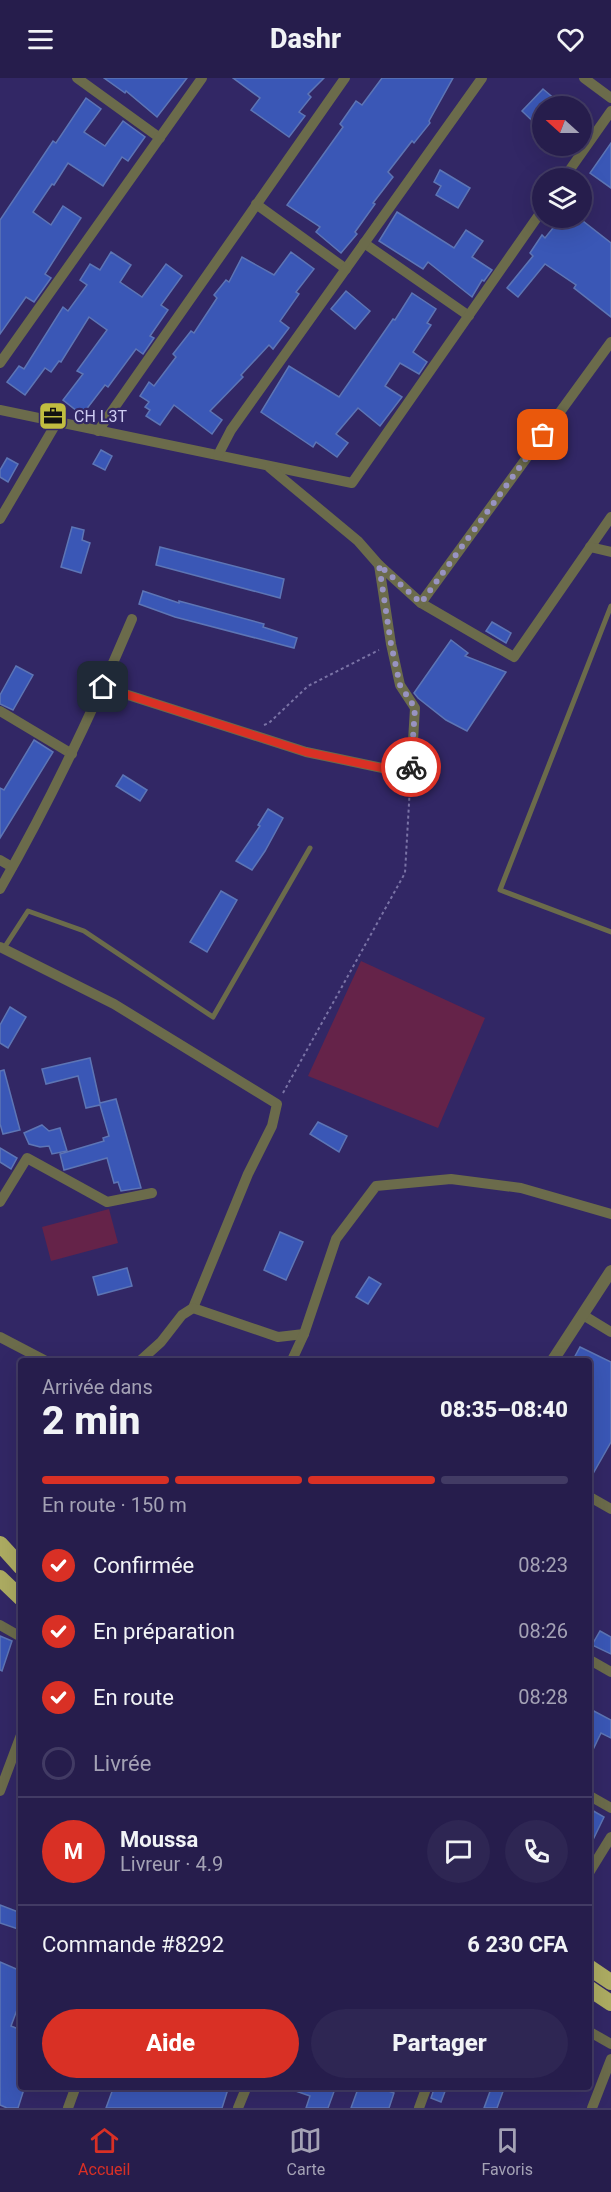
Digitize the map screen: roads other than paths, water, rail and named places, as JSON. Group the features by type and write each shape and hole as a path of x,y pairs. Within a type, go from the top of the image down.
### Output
{"highway":[{"path":"0,1544 18,1564"},
{"path":"0,1578 18,1595"},
{"path":"592,1969 611,1982"},
{"path":"592,1990 611,2004"}],"street":[{"path":"76,78 160,138"},
{"path":"0,363 202,78"},
{"path":"98,430 345,78"},
{"path":"218,455 231,430 482,78"},
{"path":"584,78 611,98"},
{"path":"571,168 611,111"},
{"path":"256,204 346,269"},
{"path":"0,410 352,483 532,225"},
{"path":"364,243 469,316"},
{"path":"421,603 611,342"},
{"path":"0,519 57,422"},
{"path":"268,465 358,541 379,565 421,603 514,657 611,517"},
{"path":"590,547 611,552"},
{"path":"103,687 306,752 411,774 415,708 400,685 379,565"},
{"path":"0,889 72,754 132,619"},
{"path":"0,711 72,754"},
{"path":"0,860 12,867"},
{"path":"2,947 114,1004 277,1104 272,1126 248,1174 193,1308 182,1315 161,1342 143,1358"},
{"path":"0,1202 27,1158 107,1202 152,1193"},
{"path":"293,1358 304,1334 336,1239 376,1186 451,1179 521,1188 611,1214"},
{"path":"554,1358 611,1271"},
{"path":"193,1308 278,1336 304,1334"},
{"path":"583,1315 611,1332"},
{"path":"0,1337 40,1358"},
{"path":"592,1498 611,1509"},
{"path":"0,1625 18,1635"},
{"path":"592,1661 611,1672"},
{"path":"0,1791 18,1743"},
{"path":"592,1797 611,1808"},
{"path":"592,1868 611,1837"},
{"path":"592,2033 611,2044"},
{"path":"592,2108 611,2059"},
{"path":"68,2108 75,2090"},
{"path":"238,2108 245,2090"},
{"path":"419,2108 426,2090"}],"lane":[{"path":"611,606 500,890 611,932"},
{"path":"2,947 28,911 84,931 213,1017 310,848"}],"place":[{"name":"CH L3T","path":"53,416"}]}
